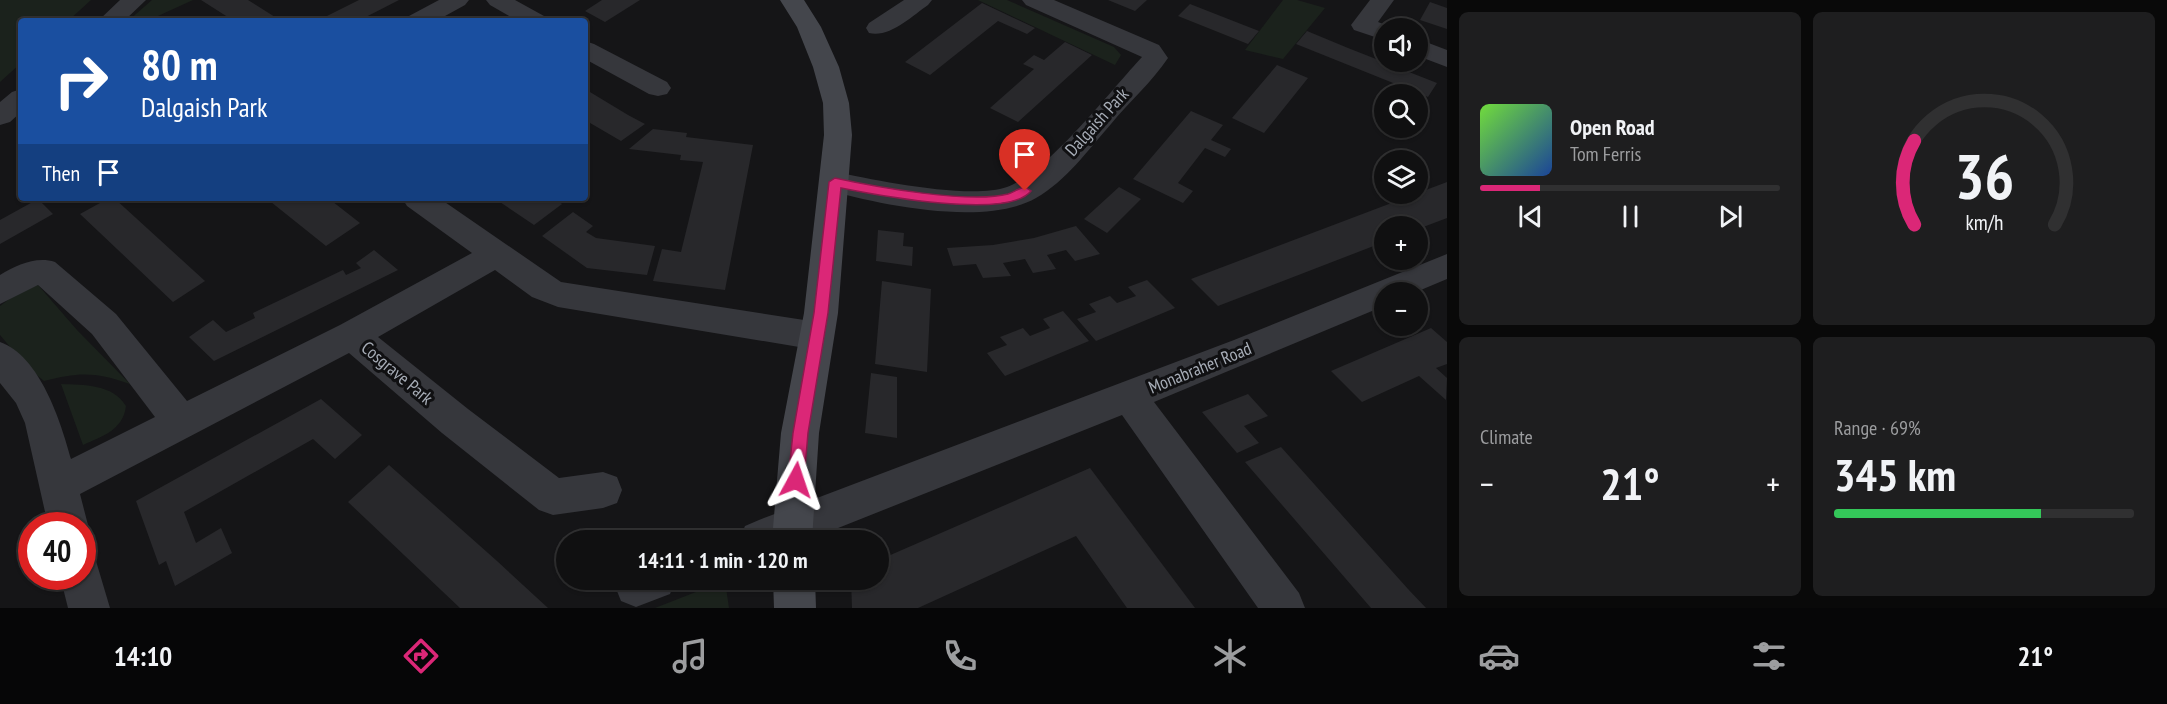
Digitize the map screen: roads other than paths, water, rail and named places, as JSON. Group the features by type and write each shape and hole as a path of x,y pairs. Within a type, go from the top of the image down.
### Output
{"street":[{"path":"113,18 134,0"},
{"path":"424,18 457,0"},
{"path":"498,0 530,18"},
{"path":"782,530 817,336 835,182 838,135 836,103 826,67 809,27 792,0"},
{"path":"879,28 920,0"},
{"name":"Dalgaish Park","path":"835,182 902,194 962,201 987,201 1010,198 1043,178 1155,58 1150,50 1034,0"},
{"path":"1374,29 1364,25 1382,0"},
{"path":"588,51 658,88"},
{"path":"1428,51 1447,58"},
{"path":"0,116 18,101"},
{"path":"421,201 543,288 558,294 817,336"},
{"name":"Cosgrave Park","path":"497,254 352,335 455,421 553,497 603,490"},
{"name":"Monabraher Road","path":"1284,608 1147,423 1130,396 1447,266"},
{"path":"0,291 24,276 44,271 104,324 181,422"},
{"path":"58,485 352,335"},
{"path":"0,357 28,393 43,423 65,512"},
{"path":"796,530 1130,396"},
{"path":"84,590 89,608"},
{"path":"794,590 795,608"}]}
